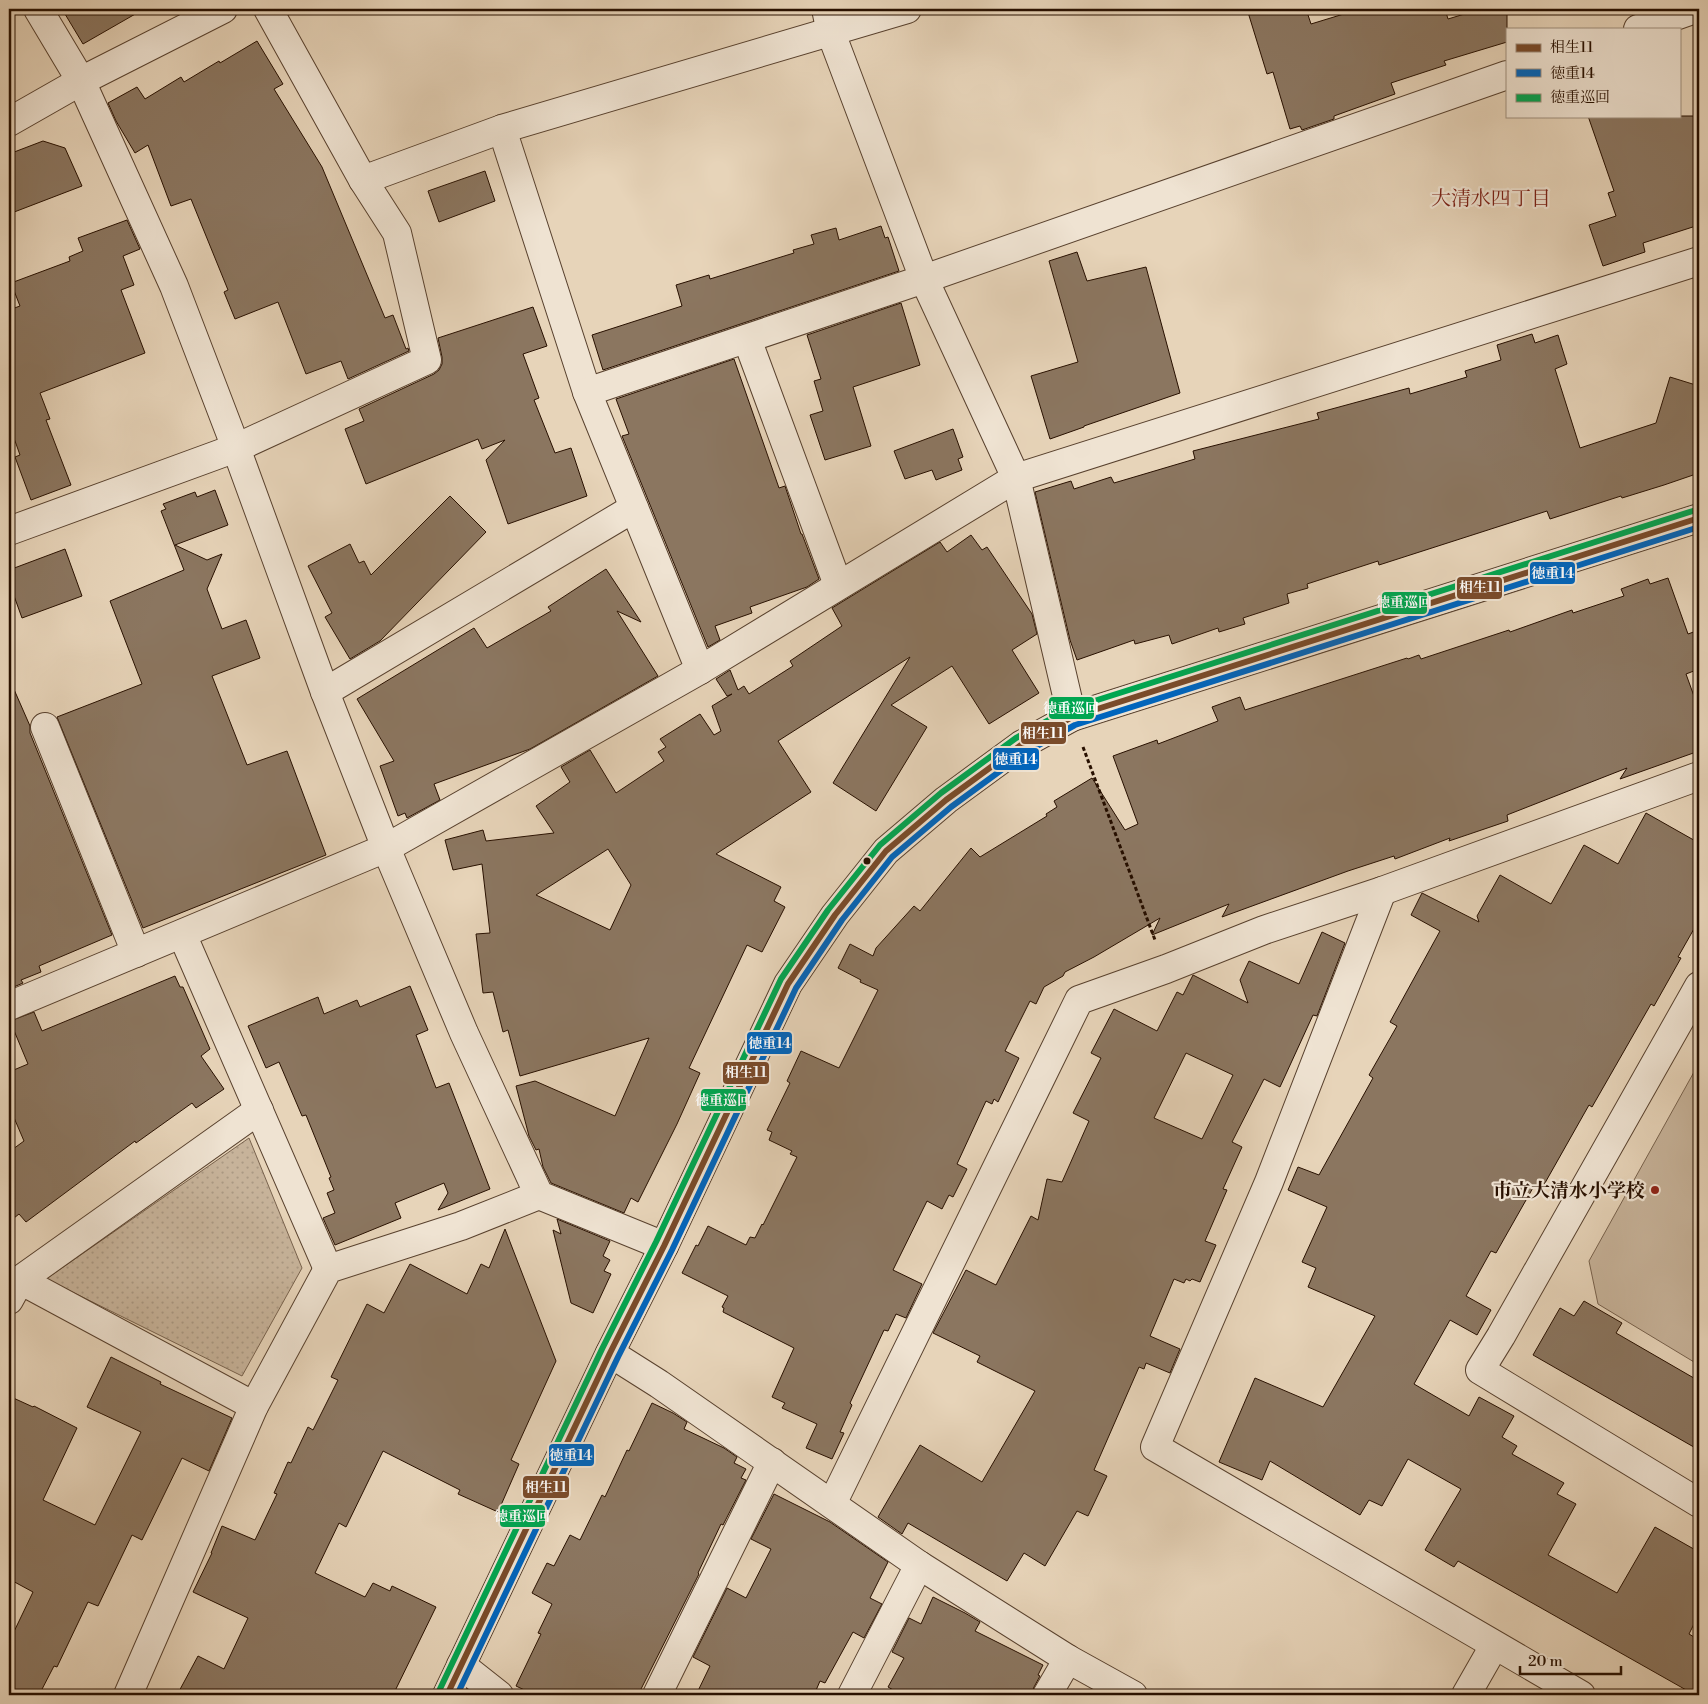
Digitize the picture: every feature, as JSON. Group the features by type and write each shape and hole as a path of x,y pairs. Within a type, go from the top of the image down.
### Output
{"street":[{"path":"38,9 81,81 174,286 236,448 325,692 386,848 464,1033 539,1195 664,1246"},
{"path":"9,122 81,81 223,9"},
{"path":"9,532 236,448 427,360 397,233 363,180 268,9"},
{"path":"363,180 502,129 828,21 907,9"},
{"path":"1641,28 1695,9"},
{"path":"828,21 924,278 1016,478 1072,717"},
{"path":"587,392 924,278 1506,75"},
{"path":"502,129 587,392 700,670"},
{"path":"9,1006 386,848 700,670 1016,478 1699,261"},
{"path":"747,338 838,585"},
{"path":"325,692 634,508"},
{"path":"447,1695 788,984 835,915 886,851 946,800 1020,745 1072,717 1699,518"},
{"path":"45,727 136,953"},
{"path":"832,1504 1079,1000 1166,969 1264,930 1382,891 1699,776"},
{"path":"1382,891 1269,1182 1155,1447 1581,1695"},
{"path":"182,934 328,1268"},
{"path":"1699,986 1480,1370 1699,1503"},
{"path":"254,1406 15,1290 259,1110"},
{"path":"128,1695 254,1406 328,1268 461,1226 539,1195"},
{"path":"610,1353 660,1384 918,1565 1068,1659 1133,1695"},
{"path":"657,1695 772,1462"},
{"path":"852,1695 918,1565"},
{"path":"1466,1695 1494,1646"},
{"path":"1047,1695 1068,1659"},
{"path":"461,1666 499,1695"}],"path":[{"path":"1072,717 1166,969"}],"shaded area":[{"path":"1699,1063 1699,1365 1598,1304 1589,1261"},
{"path":"249,1138 302,1268 242,1376 46,1279"}],"building":[{"path":"62,9 144,9 83,44"},
{"path":"1247,9 1306,9 1311,24 1360,9 1445,9 1448,19 1481,9 1507,9 1506,42 1444,61 1446,65 1391,83 1395,94 1334,116 1334,119 1302,130 1300,126 1290,129 1273,72 1267,74"},
{"path":"257,41 283,84 274,89 322,167 385,318 393,315 406,349 408,348 409,351 348,379 341,361 306,374 278,302 235,319 224,292 228,290 191,199 171,206 148,145 135,153 116,121 108,103 137,87 145,99 181,77 184,82"},
{"path":"1680,116 1699,116 1699,225 1643,243 1645,252 1603,266 1589,225 1616,216 1608,193 1614,191 1589,118 1680,118"},
{"path":"43,141 65,148 82,186 9,214 9,154"},
{"path":"485,171 495,201 439,222 428,191"},
{"path":"127,220 140,249 123,256 134,285 121,290 145,353 40,393 50,419 46,420 71,485 31,500 15,457 20,455 9,424 9,310 20,306 11,283 70,261 69,257 83,251 78,238"},
{"path":"881,226 885,238 888,237 899,271 603,370 592,335 682,306 676,285 709,275 710,279 794,253 793,250 814,244 811,235 836,228 839,240"},
{"path":"1077,252 1087,281 1146,267 1180,393 1050,439 1031,376 1078,362 1049,261"},
{"path":"901,303 920,365 853,387 871,446 825,460 810,415 823,411 814,381 821,379 807,335"},
{"path":"533,307 547,346 523,354 539,398 534,400 555,453 571,448 587,496 508,524 486,460 505,440 482,449 478,439 366,484 345,429 364,421 359,409 439,370 442,364 442,357 438,338"},
{"path":"1532,334 1535,343 1558,335 1567,364 1555,369 1580,448 1656,423 1670,377 1699,386 1699,473 1550,519 1547,511 1379,565 1378,561 1307,584 1308,588 1287,594 1289,603 1243,618 1245,624 1219,632 1218,628 1172,644 1169,635 1135,644 1134,640 1077,660 1070,640 1035,492 1071,481 1074,489 1111,477 1114,483 1195,459 1193,451 1319,419 1317,413 1409,388 1410,394 1467,377 1465,371 1501,360 1497,345"},
{"path":"734,359 779,488 785,486 819,579 807,587 750,607 752,613 715,626 720,640 708,647 622,436 629,434 616,399"},
{"path":"953,429 963,457 958,459 962,470 936,480 932,470 905,479 894,451"},
{"path":"215,490 228,525 175,545 207,560 222,554 207,589 222,629 246,620 260,658 212,676 247,765 287,751 326,855 143,928 57,717 142,684 110,601 184,570 161,511 166,509 163,504 195,492 197,497"},
{"path":"450,496 486,532 380,641 350,659 325,617 332,613 308,566 350,544 359,563 364,561 371,575"},
{"path":"971,535 982,550 987,547 1032,614 1037,634 1012,650 1039,693 989,724 952,666 891,705 927,727 876,811 833,783 910,657 778,741 811,792 716,854 781,887 774,901 785,907 762,952 747,945 689,1068 700,1073 638,1202 631,1198 624,1213 551,1183 543,1167 539,1149 536,1150 529,1136 516,1086 535,1081 615,1116 649,1038 520,1076 508,1030 503,1032 493,992 483,993 476,934 490,933 482,864 453,870 445,840 483,830 486,841 554,833 536,806 570,782 561,767 590,750 616,793 664,761 658,752 666,747 660,739 700,714 714,735 721,731 712,706 732,694 727,696 716,679 730,670 738,690 744,686 749,694 793,666 790,661 842,626 832,608 940,542 947,552","holes":["608,849 631,885 610,930 536,895"]},
{"path":"65,549 82,596 22,618 9,582 9,570"},
{"path":"606,569 641,622 617,611 658,676 530,749 434,784 440,800 407,818 405,813 398,816 380,766 394,761 357,699 474,628 487,648 551,611 548,607"},
{"path":"1668,578 1688,634 1699,630 1699,669 1686,674 1699,710 1699,751 1620,779 1627,768 1507,815 1508,821 1449,841 1450,838 1395,859 1394,856 1348,871 1222,917 1229,904 1152,935 1160,918 1065,972 1063,976 1044,987 1036,1004 1030,1001 1005,1051 1019,1058 998,1102 994,1099 992,1104 986,1101 957,1164 967,1169 953,1197 949,1195 942,1209 927,1201 893,1270 922,1284 906,1318 896,1314 888,1331 884,1330 850,1403 852,1405 840,1432 844,1433 832,1459 806,1448 817,1424 782,1408 785,1403 772,1397 794,1348 723,1312 724,1308 722,1307 728,1296 682,1273 708,1226 746,1245 750,1237 755,1238 763,1225 797,1157 790,1154 792,1151 769,1140 772,1132 767,1130 790,1083 787,1081 801,1051 839,1068 878,990 860,982 861,980 838,968 850,944 873,956 876,948 914,906 920,911 971,848 980,857 1047,816 1046,814 1057,807 1054,801 1092,778 1125,830 1138,824 1113,756 1157,740 1158,744 1218,721 1212,707 1240,697 1245,710 1407,658 1419,655 1421,659 1509,630 1510,632 1572,610 1573,613 1624,596 1621,589 1648,579 1650,584"},
{"path":"9,678 30,726 30,733 112,935 39,966 41,972 21,980 23,983 9,989"},
{"path":"1646,813 1699,843 1699,920 1678,957 1681,958 1654,1006 1651,1004 1592,1107 1589,1105 1541,1190 1534,1186 1496,1253 1491,1251 1466,1296 1491,1310 1477,1335 1450,1320 1414,1384 1469,1416 1479,1397 1514,1416 1502,1437 1517,1446 1512,1454 1564,1483 1557,1494 1576,1504 1548,1555 1617,1593 1655,1527 1699,1552 1699,1614 1689,1634 1699,1640 1699,1695 1695,1695 1458,1561 1454,1567 1425,1550 1461,1489 1408,1459 1382,1506 1369,1500 1360,1515 1270,1461 1262,1480 1219,1462 1255,1378 1323,1407 1375,1316 1308,1287 1316,1268 1302,1262 1327,1207 1288,1190 1298,1167 1319,1175 1373,1078 1369,1075 1397,1026 1390,1022 1440,931 1411,915 1422,893 1479,922 1477,916 1500,875 1551,904 1584,845 1618,864"},
{"path":"1322,932 1345,943 1317,1016 1313,1015 1280,1087 1264,1079 1232,1142 1242,1147 1223,1189 1227,1190 1205,1241 1216,1245 1200,1282 1186,1279 1184,1283 1174,1279 1150,1336 1180,1349 1170,1373 1146,1363 1144,1369 1139,1367 1094,1470 1107,1476 1088,1516 1077,1511 1045,1566 1024,1553 1007,1581 908,1523 902,1534 878,1517 920,1445 982,1482 1035,1391 977,1362 980,1356 933,1333 966,1270 996,1285 1031,1216 1038,1220 1047,1179 1062,1182 1089,1121 1073,1113 1101,1058 1091,1053 1114,1009 1157,1031 1177,992 1183,995 1193,975 1248,1003 1240,980 1249,961 1299,984","holes":["1186,1053 1233,1075 1202,1139 1154,1118"]},
{"path":"175,976 180,987 183,987 210,1049 201,1056 224,1089 196,1108 192,1103 136,1143 135,1141 26,1222 19,1214 9,1222 9,1152 24,1141 9,1106 9,1072 28,1064 10,1021 34,1012 42,1031"},
{"path":"410,986 428,1030 416,1035 436,1088 449,1083 490,1189 438,1210 448,1193 444,1183 395,1203 401,1218 335,1245 323,1218 335,1213 327,1193 334,1190 329,1178 331,1177 306,1115 302,1116 279,1062 266,1068 248,1026 318,997 324,1014 357,1000 360,1007"},
{"path":"557,1219 610,1241 603,1256 610,1260 604,1271 611,1274 593,1313 571,1303 553,1230 561,1234"},
{"path":"505,1229 556,1361 511,1460 519,1464 498,1512 458,1494 460,1490 383,1451 346,1527 339,1523 315,1573 365,1597 373,1583 390,1591 392,1586 436,1607 393,1695 177,1695 198,1656 224,1669 248,1618 193,1592 212,1553 222,1526 255,1540 277,1494 274,1493 288,1462 291,1463 308,1427 313,1430 338,1380 331,1377 367,1304 384,1313 410,1264 467,1294 481,1264 489,1268"},
{"path":"1584,1301 1622,1323 1616,1333 1699,1381 1699,1450 1533,1355 1560,1308 1574,1316"},
{"path":"111,1357 161,1382 160,1384 232,1418 209,1471 182,1458 142,1540 132,1535 98,1606 88,1602 57,1667 54,1666 39,1695 9,1695 9,1642 33,1592 9,1579 9,1396 34,1406 77,1428 43,1500 95,1525 141,1432 87,1407"},
{"path":"652,1403 687,1422 684,1429 724,1448 737,1457 734,1463 746,1469 741,1478 746,1480 723,1525 721,1524 699,1574 638,1695 535,1695 516,1686 541,1634 538,1633 552,1604 532,1593 547,1563 554,1566 570,1535 580,1540 602,1495 605,1497"},
{"path":"774,1494 830,1522 888,1562 870,1598 882,1604 864,1638 853,1632 825,1683 820,1681 814,1695 696,1695 710,1666 693,1657 727,1588 746,1598 771,1549 751,1539"},
{"path":"933,1597 980,1622 975,1631 1043,1665 1031,1695 902,1695 888,1687 904,1658 892,1652 909,1618 921,1624"}],"transit line":[{"name":"徳重巡回","path":"439,1691 781,979 828,910 880,845 941,793 1016,738 1069,709 1696,510"},
{"name":"相生11","path":"447,1695 788,984 835,915 886,851 946,800 1021,745 1072,717 1699,518"},
{"name":"徳重14","path":"457,1695 796,988 842,920 892,857 951,807 1026,752 1075,725 1699,527"}],"place":[{"name":"市立大清水小学校","path":"1655,1190"}],"district":[{"name":"大清水四丁目","path":"1491,198"}]}
